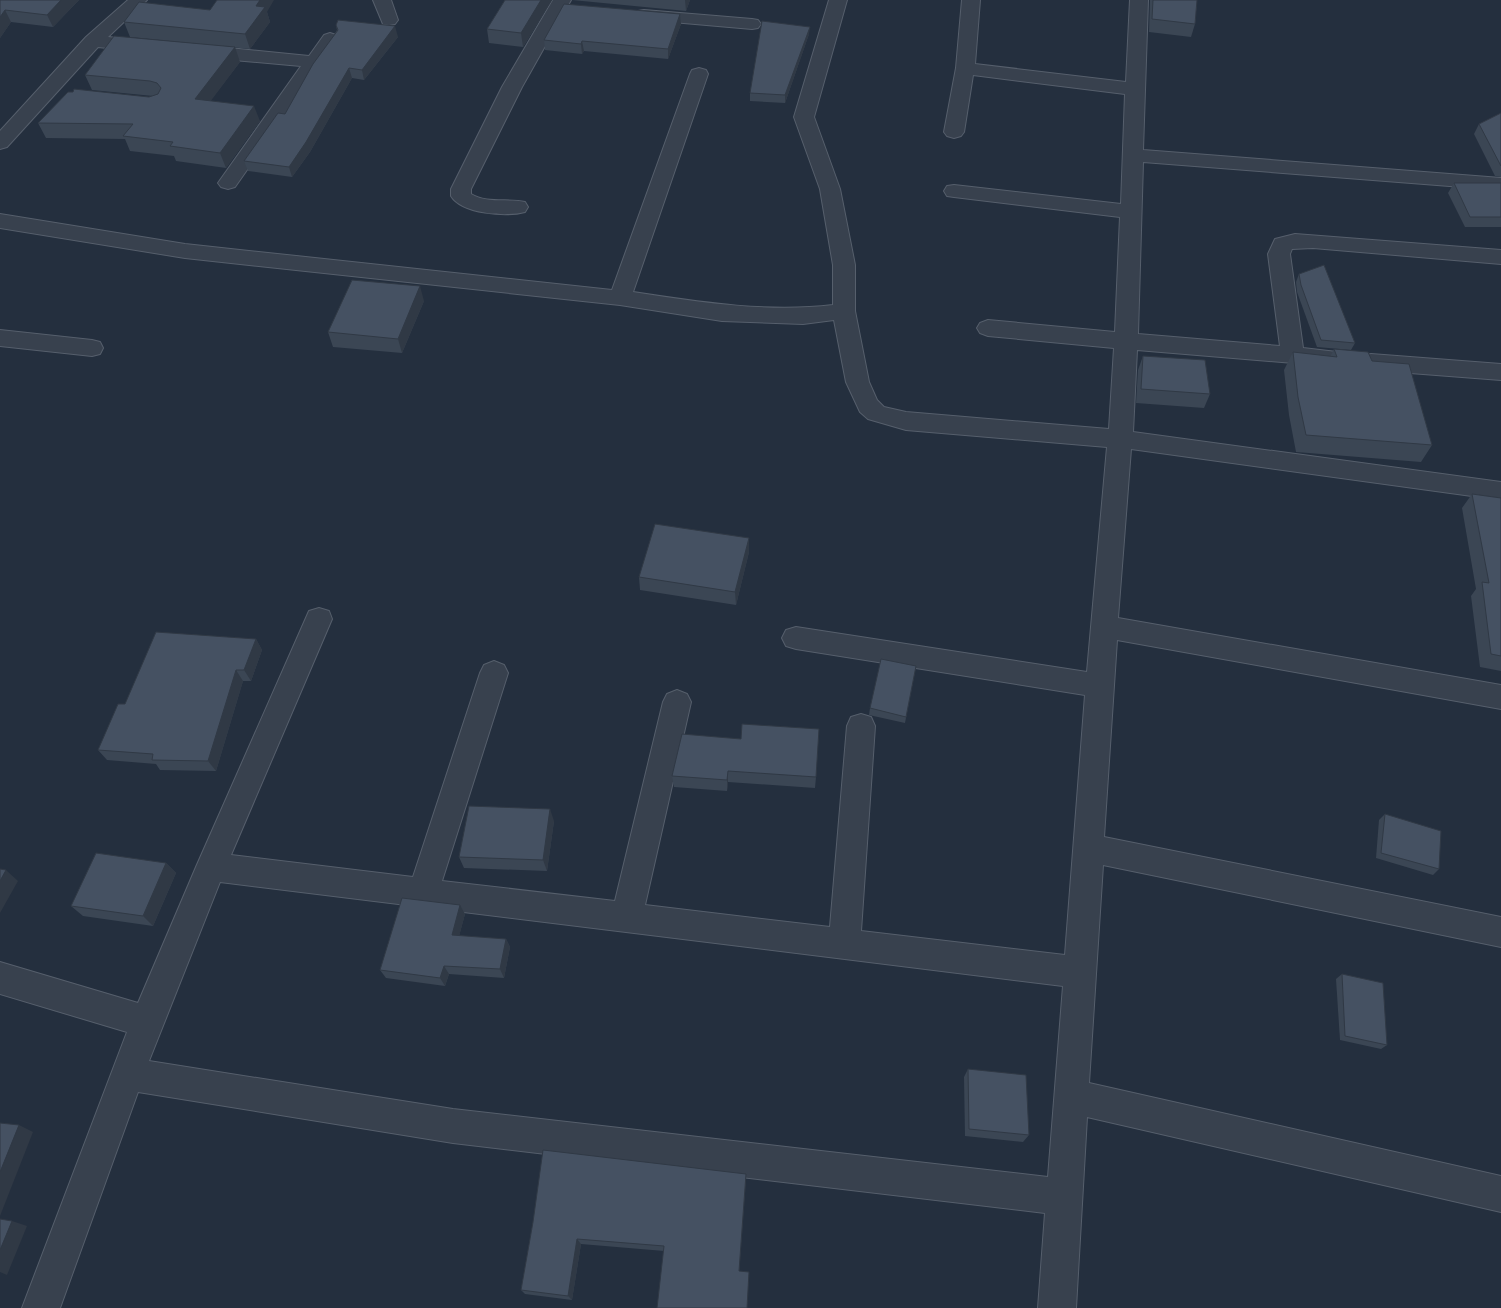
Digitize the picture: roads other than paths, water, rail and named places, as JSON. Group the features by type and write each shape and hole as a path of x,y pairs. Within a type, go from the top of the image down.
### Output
{"street":[{"path":"0,143 93,40 138,0"},
{"path":"382,0 390,20"},
{"path":"838,0 804,118 830,189 844,265 844,311 858,385 862,400 875,412 906,421 1120,439 1501,491"},
{"path":"954,132 965,68 971,0"},
{"path":"1057,1308 1104,627 1120,439 1132,212 1134,89 1139,0"},
{"path":"518,206 476,204 465,200 461,196 462,189 512,87 566,5"},
{"path":"624,13 752,24"},
{"path":"228,183 330,39"},
{"path":"93,40 160,47"},
{"path":"179,49 314,62"},
{"path":"965,68 1134,89"},
{"path":"620,298 699,74"},
{"path":"46,93 67,95"},
{"path":"1134,155 1501,184"},
{"path":"954,191 1132,212"},
{"path":"0,221 185,251 620,298 722,312 803,316 844,311"},
{"path":"1293,355 1279,254 1283,244 1296,240 1313,240 1501,258"},
{"path":"988,328 1501,372"},
{"path":"0,338 92,348"},
{"path":"41,1308 147,1022 211,867 319,619"},
{"path":"1104,627 1501,697"},
{"path":"796,638 1100,686"},
{"path":"424,893 494,673"},
{"path":"627,917 677,702"},
{"path":"844,944 861,726"},
{"path":"1089,848 1501,932"},
{"path":"211,867 1081,973"},
{"path":"0,978 147,1022"},
{"path":"128,1074 453,1126 1064,1197"},
{"path":"1071,1096 1501,1194"}]}
